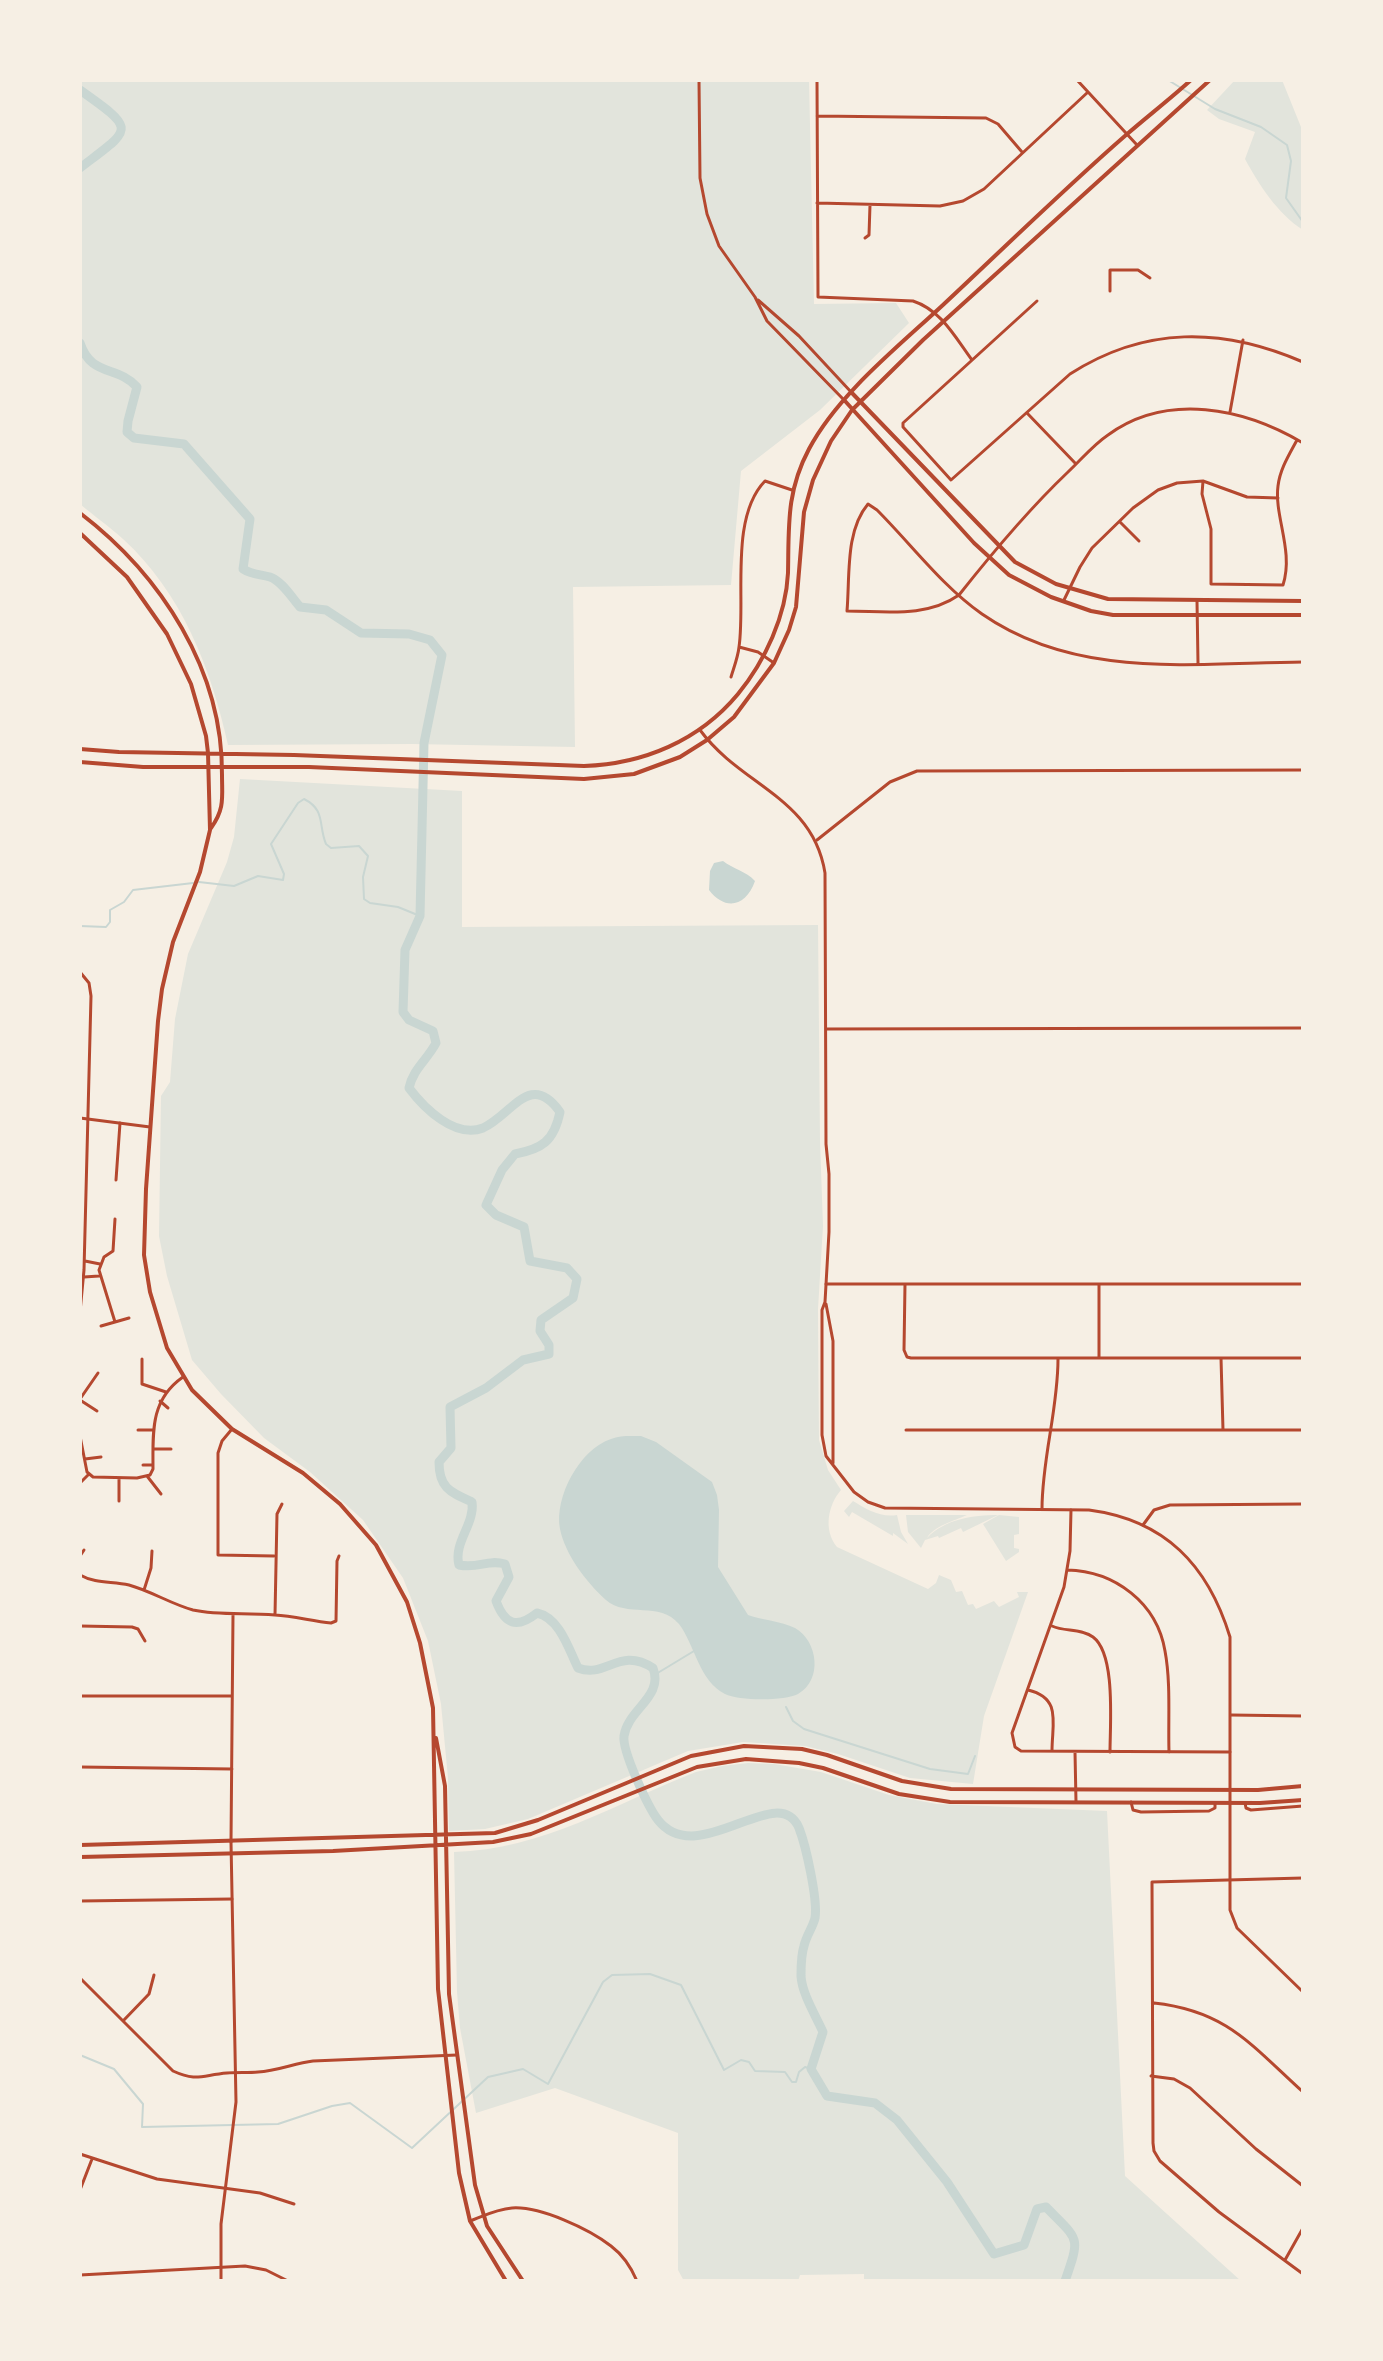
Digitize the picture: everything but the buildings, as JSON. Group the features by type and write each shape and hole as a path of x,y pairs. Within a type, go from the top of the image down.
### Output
{"main road":[{"path":"80,749 584,766 626,763 700,730 738,694 764,656 784,603 792,490 816,435 852,393 935,313 1127,134 1191,80"},
{"path":"80,762 143,767 341,768 584,779 646,770 680,757 707,740 743,707 774,663 796,607 804,512 813,480 831,441 852,410 944,321 1208,82"},
{"path":"1025,229 1033,240"},
{"path":"852,393 999,547 1034,574 1108,599 1303,601"},
{"path":"845,401 989,557 1019,581 1064,602 1113,615 1303,615"},
{"path":"80,513 101,528 136,563 179,623 204,678 222,754 221,814 210,830"},
{"path":"80,533 127,577 167,634 191,684 208,753 210,830 200,872 173,942 158,1021 146,1189 145,1268 157,1319 167,1348 183,1377 203,1403 232,1429 303,1473 340,1504 376,1545 401,1588 415,1624 425,1663 445,1786 449,1994 475,2185 483,2216 523,2281"},
{"path":"641,758 646,770"},
{"path":"584,766 584,779"},
{"path":"433,1724 438,1989 459,2173 470,2221 506,2281"},
{"path":"80,1845 495,1833 516,1828 691,1756 720,1749 771,1746 827,1755 902,1781 951,1789 1230,1790 1303,1786"},
{"path":"80,1857 436,1847 493,1842 531,1834 697,1767 723,1762 772,1760 823,1768 874,1787 928,1800 1245,1803 1303,1800"}],"street":[{"path":"699,80 699,153 703,199 719,246 773,328 845,401"},
{"path":"817,80 820,299 913,301 944,321 972,360"},
{"path":"1077,80 1137,145"},
{"path":"817,203 940,206 963,201 984,189 1088,92"},
{"path":"817,116 986,118 998,124 1022,152"},
{"path":"865,238 871,227 870,205"},
{"path":"1110,291 1110,270 1138,270 1150,278"},
{"path":"755,297 799,336 852,393"},
{"path":"1037,301 903,423 903,427 951,480 1070,374 1113,351 1154,340 1201,336 1243,340 1303,362"},
{"path":"1230,412 1243,340"},
{"path":"1303,443 1230,412 1180,409 1145,416 1110,433 1043,495 959,595 939,608 921,611 847,611 854,532 861,512 868,504 959,595 1001,626 1028,640 1076,656 1129,664 1303,662"},
{"path":"1027,413 1076,464"},
{"path":"1203,481 1202,494 1211,529 1211,584 1283,585 1286,536 1278,498 1281,470 1297,439"},
{"path":"731,677 739,647 742,539 748,517 765,481 792,490"},
{"path":"1064,602 1092,548 1158,490 1177,483 1203,481 1247,497 1278,498"},
{"path":"1120,522 1139,541"},
{"path":"1197,601 1198,663"},
{"path":"739,647 774,663"},
{"path":"700,730 721,754 792,809 817,840 825,873 826,1144 829,1174 825,1302 832,1332 833,1463"},
{"path":"817,840 890,782 917,771 1303,770"},
{"path":"80,972 87,980 91,996 84,1277 80,1312"},
{"path":"826,1029 1303,1028"},
{"path":"82,1044 89,1043"},
{"path":"80,1118 150,1127"},
{"path":"116,1180 120,1123"},
{"path":"115,1219 113,1251 100,1264 115,1322"},
{"path":"84,1261 100,1264"},
{"path":"84,1277 90,1278 100,1273"},
{"path":"826,1284 1303,1284"},
{"path":"905,1284 904,1350 907,1357 1303,1358"},
{"path":"1099,1284 1099,1357"},
{"path":"825,1302 822,1310 822,1435 826,1456 854,1492 885,1508 1042,1509 1109,1513 1143,1525 1186,1554 1218,1600 1230,1637 1230,1910 1237,1928 1303,1992"},
{"path":"101,1326 129,1318"},
{"path":"1221,1358 1223,1430"},
{"path":"142,1359 142,1384 166,1392"},
{"path":"1042,1509 1042,1476 1057,1395 1058,1359"},
{"path":"97,1411 80,1399 98,1373"},
{"path":"80,1436 83,1461 89,1474 95,1478 147,1476 153,1465 155,1414 166,1392 183,1377"},
{"path":"160,1401 168,1408"},
{"path":"232,1429 222,1441 218,1453 218,1555 274,1556"},
{"path":"138,1430 153,1430"},
{"path":"906,1430 1303,1430"},
{"path":"153,1449 171,1449"},
{"path":"83,1461 101,1457"},
{"path":"143,1465 153,1465"},
{"path":"80,1483 89,1474"},
{"path":"147,1476 161,1494"},
{"path":"119,1479 119,1501"},
{"path":"275,1615 274,1556 277,1514 282,1504"},
{"path":"1143,1525 1154,1510 1170,1505 1303,1504"},
{"path":"1071,1510 1067,1570 1052,1626 1012,1733 1014,1745 1021,1751 1230,1752"},
{"path":"80,1556 84,1550"},
{"path":"144,1590 151,1568 152,1551"},
{"path":"80,1575 99,1582 124,1584 144,1590 181,1607 233,1615 275,1615 331,1623 336,1621 339,1556"},
{"path":"1067,1570 1090,1572 1116,1581 1138,1599 1154,1621 1165,1652 1169,1752"},
{"path":"221,2281 221,2224 235,2122 231,1842 233,1615"},
{"path":"80,1626 132,1627 138,1629 145,1641"},
{"path":"1052,1626 1086,1633 1101,1644 1105,1652 1110,1752"},
{"path":"1028,1690 1042,1693 1050,1701 1052,1751"},
{"path":"80,1696 232,1696"},
{"path":"1231,1715 1303,1716"},
{"path":"1075,1752 1076,1802"},
{"path":"80,1767 232,1769"},
{"path":"1131,1802 1133,1810 1137,1812 1212,1811 1215,1802"},
{"path":"1245,1803 1246,1808 1251,1810 1303,1806"},
{"path":"1303,1878 1152,1882 1154,2003 1151,2076 1153,2143 1160,2161 1219,2212 1303,2274"},
{"path":"80,1901 232,1899"},
{"path":"123,2021 149,1994 154,1975"},
{"path":"80,1978 173,2071 197,2079 235,2072 260,2072 313,2061 457,2055"},
{"path":"1154,2003 1189,2008 1225,2023 1303,2092"},
{"path":"1151,2076 1174,2079 1190,2088 1256,2149 1303,2186"},
{"path":"80,2154 157,2179 260,2193 294,2204"},
{"path":"80,2190 92,2159"},
{"path":"470,2221 512,2208 540,2211 613,2247 632,2269 637,2281"},
{"path":"1285,2260 1303,2228"},
{"path":"80,2275 258,2267 288,2281"}],"shaded area":[{"path":"80,80 809,80 814,304 896,303 909,323 820,410 741,471 731,585 573,587 575,747 228,745 203,660 178,608 144,560 80,504"},
{"path":"1235,80 1282,80 1303,132 1303,230 1285,216 1270,198 1245,159 1255,132 1219,119 1207,110"},
{"path":"240,779 462,791 462,927 818,925 823,1226 818,1309 819,1440 828,1470 841,1490 830,1510 830,1533 837,1547 928,1589 936,1583 939,1575 951,1580 956,1592 962,1591 968,1605 973,1604 976,1609 994,1601 999,1607 1019,1597 1017,1592 1028,1592 984,1716 973,1784 910,1778 805,1746 743,1742 688,1751 528,1819 485,1829 449,1831 441,1704 428,1641 403,1578 363,1520 310,1472 264,1438 192,1360 167,1276 159,1236 161,1096 170,1082 175,1019 188,954 227,862 234,837"},
{"path":"723,861 755,881 741,901 722,901 709,890 710,871 714,863"},
{"path":"641,1436 656,1442 712,1482 719,1510 718,1567 748,1615 795,1628 803,1634 813,1651 811,1680 798,1694 762,1699 725,1694 703,1672 679,1624 662,1613 614,1605 591,1585 571,1558 560,1529 559,1516 565,1489 572,1476 580,1463 600,1444 618,1437"},
{"path":"853,1501 879,1514 897,1515 908,1544 852,1512 849,1517 844,1511"},
{"path":"906,1515 967,1515 939,1527 927,1538 942,1526 960,1519 998,1515 963,1532 961,1528 939,1538 925,1540 921,1548 908,1532"},
{"path":"999,1515 1019,1517 1019,1534 1014,1535 1014,1548 1019,1552 1006,1561 983,1524"},
{"path":"748,1763 821,1772 889,1795 937,1804 1107,1811 1125,2176 1241,2281 864,2281 864,2274 800,2275 798,2281 684,2281 678,2270 678,2133 555,2088 476,2113 460,2028 454,1852 518,1843 548,1834 696,1772"}],"waterway":[{"path":"1168,80 1215,109 1261,127 1287,145 1291,161 1286,198 1303,222"},
{"path":"80,90 112,114 121,129 110,145 80,168"},
{"path":"80,343 91,361 137,387 127,432 134,438 184,444 250,519 243,569 274,579 300,607 326,610 361,633 409,634 430,640 442,655 424,743 420,916 405,950 403,1012 409,1020 433,1031 436,1043 414,1075 409,1088 441,1120 462,1129 483,1128 530,1095 549,1100 560,1112 550,1137 540,1146 515,1154 502,1170 486,1205 496,1215 524,1227 530,1261 567,1268 577,1279 573,1298 541,1320 540,1331 549,1345 549,1354 523,1360 486,1388 450,1407 451,1448 439,1462 441,1478 452,1492 472,1502 459,1549 459,1565 505,1564 509,1577 496,1601 503,1615 518,1623 537,1613 545,1616 558,1628 578,1668 597,1670 631,1660 653,1668 654,1687 627,1727 624,1743 636,1779 654,1813 675,1833 694,1836 774,1813 789,1816 799,1828 805,1847 815,1899 814,1921 803,1950 801,1976 823,2032 811,2069 827,2096 875,2103 897,2120 947,2182 994,2254 1024,2245 1037,2209 1046,2207 1074,2240 1065,2281"},
{"path":"199,882 234,886 258,876 283,880 284,874 271,844 298,803 304,799 319,813 326,844 331,848 359,846 368,856 363,877 364,899 420,916"},
{"path":"80,926 106,927 110,922 110,910 124,902 133,890 193,883"},
{"path":"656,1674 694,1651"},
{"path":"786,1707 793,1721 804,1729 930,1769 968,1774 975,1756"},
{"path":"80,2055 114,2069 143,2104 142,2127 278,2124 350,2103 412,2148 488,2077 523,2069 548,2084 603,1982 612,1975 650,1974 681,1985 724,2070 741,2060 749,2062 755,2071 785,2072 792,2082 796,2082 799,2072 805,2067 811,2069"}]}
